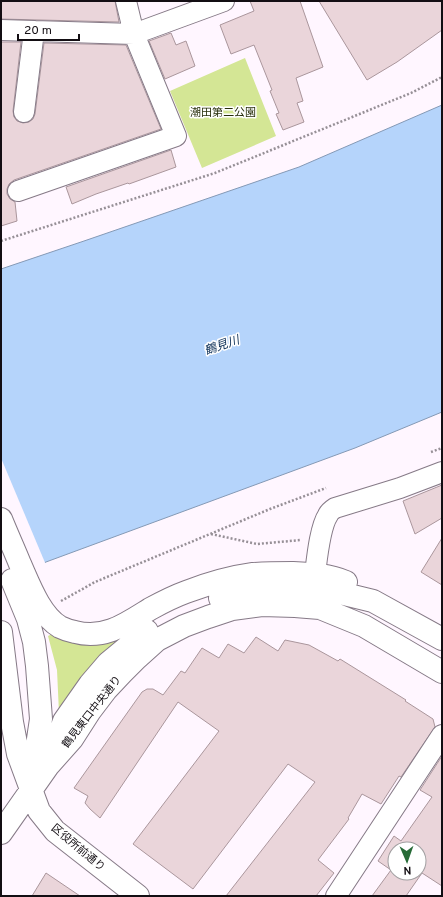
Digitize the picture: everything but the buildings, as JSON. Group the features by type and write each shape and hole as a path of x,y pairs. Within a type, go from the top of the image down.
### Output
{"street":[{"path":"18,191 176,136 134,34 126,1"},
{"path":"1,30 134,34 224,1"},
{"path":"24,112 34,31"},
{"path":"315,574 320,538 325,521 328,514 335,508 400,488 442,472"},
{"path":"1,519 27,598 28,619 34,642 41,719 31,789"},
{"path":"1,554 27,598 45,611 60,627 82,634 96,634 112,630 130,622 152,608 185,592 221,581 254,574 315,574 337,578 350,584 374,602"},
{"name":"鶴見東口中央通り","path":"48,766 64,721 90,684 108,663 130,644 156,625 179,612 205,602 267,589 291,588 332,591 374,602 442,639"},
{"name":"鶴見東口中央通り","path":"1,833 31,789 48,766 72,739 106,690 157,640 184,626 232,609 262,605 320,608 364,626 442,672"},
{"name":"区役所前通り","path":"1,632 4,677 18,754 39,811 55,831 138,896"},
{"path":"336,896 442,735"}],"path":[{"path":"1,241 215,173 411,93 442,77"},
{"path":"430,453 442,448"},
{"path":"58,602 95,582 270,509 326,488"},
{"path":"210,534 257,544 302,540"}],"green space":[{"name":"潮田第二公園","path":"245,58 276,136 202,168 170,91"},
{"path":"52,634 90,644 110,642 126,635 59,713 57,670 48,636"}],"water":[{"name":"鶴見川","path":"442,105 442,412 355,448 46,562 1,583 1,269 299,167"}],"pier":[{"path":"1,458 46,565 1,585"}]}
